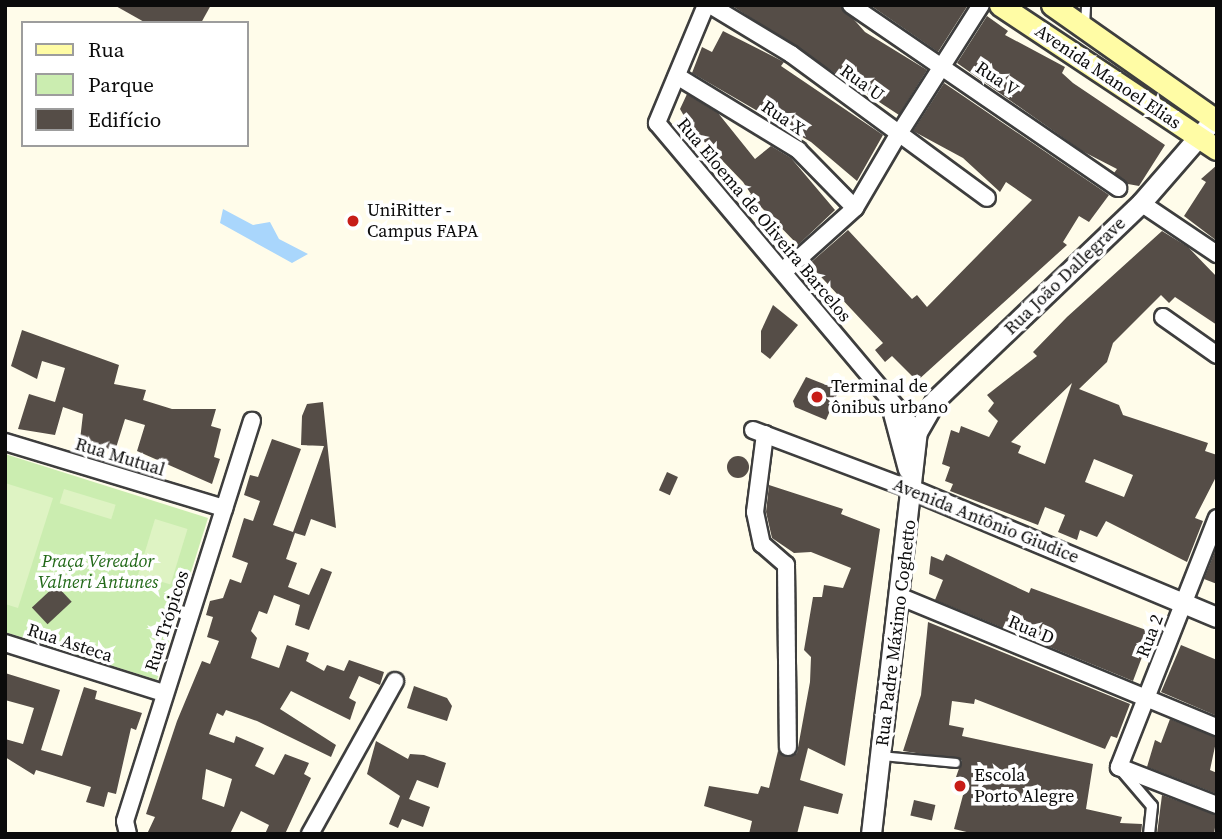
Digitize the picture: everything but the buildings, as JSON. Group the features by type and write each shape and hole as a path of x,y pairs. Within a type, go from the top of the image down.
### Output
{"main road":[{"name":"Avenida Manoel Elias","path":"1000,5 1209,144"},
{"name":"Avenida Manoel Elias","path":"1052,5 1215,120"}],"street":[{"path":"677,76 708,5"},
{"name":"Rua U","path":"708,5 791,54 900,131 987,198"},
{"name":"Rua V","path":"851,5 943,65 1118,187"},
{"path":"786,270 855,208 900,131 981,5"},
{"name":"Rua Eloema de Oliveira Barcelos","path":"677,76 656,123 786,270 892,409 917,432"},
{"name":"Rua X","path":"677,76 798,150 855,208"},
{"name":"Rua João Dallegrave","path":"917,432 936,399 1141,204 1209,144 1215,120"},
{"path":"1141,204 1217,254"},
{"path":"1163,317 1217,355"},
{"path":"913,490 892,409 928,412"},
{"name":"Rua Trópicos","path":"128,834 125,821 252,421"},
{"name":"Avenida Antônio Giudice","path":"788,747 786,565 762,544 755,512 759,432 913,490 1217,617"},
{"name":"Rua Padre Máximo Coghetto","path":"871,834 901,597 917,432"},
{"name":"Rua Mutual","path":"5,442 224,508"},
{"name":"Rua 2","path":"1119,767 1217,518"},
{"name":"Rua D","path":"901,597 1145,701 1217,727"},
{"name":"Rua Asteca","path":"5,643 164,693"},
{"path":"310,834 395,681"},
{"path":"1119,767 1217,805"},
{"path":"1119,767 1152,806 1149,834"}],"lane":[{"path":"1085,29 1086,5"},
{"path":"881,756 956,762"}],"green space":[{"name":"Praça Vereador Valneri Antunes","path":"5,454 208,518 157,680 5,632"},
{"path":"5,483 53,498 18,608 5,604"},
{"path":"64,489 116,505 111,519 60,503"},
{"path":"155,519 188,529 171,584 138,574"}],"water":[{"path":"223,209 253,225 270,222 279,239 308,254 292,263 220,223"}],"place":[{"name":"UniRitter - Campus FAPA","path":"353,221"},
{"name":"Terminal de ônibus urbano","path":"817,397"},
{"name":"Escola Porto Alegre","path":"960,786"}]}
